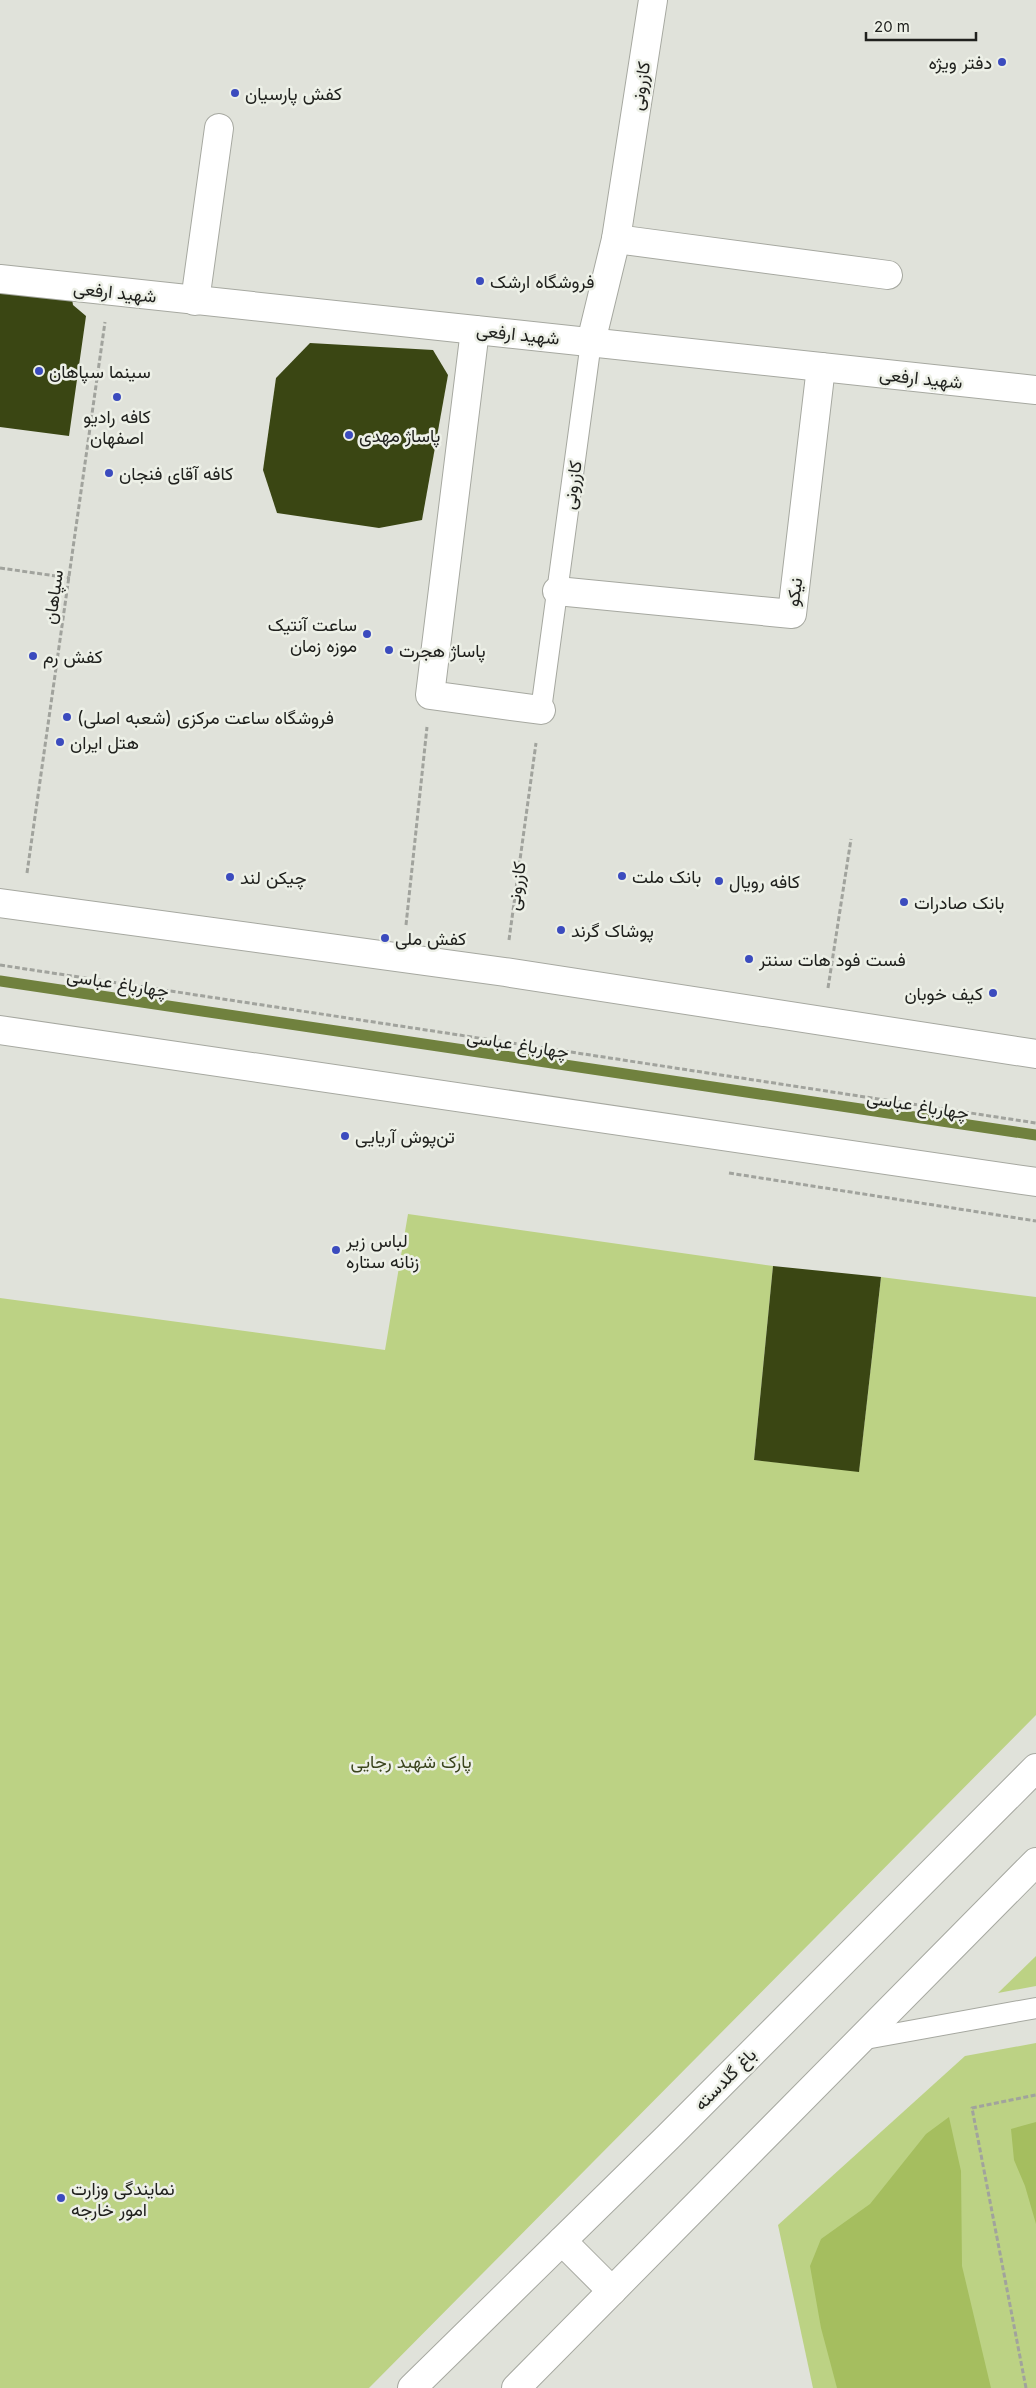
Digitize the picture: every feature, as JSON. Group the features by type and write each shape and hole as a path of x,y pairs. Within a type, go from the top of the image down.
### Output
{"street":[{"name":"کازرونی","path":"591,342 616,239 653,0"},
{"path":"195,301 219,128"},
{"path":"616,239 888,275"},
{"name":"شهید ارفعی","path":"0,279 1036,390"},
{"path":"475,330 430,695 541,710"},
{"name":"نیکو","path":"557,591 792,614 821,367"},
{"path":"11,904 505,972 1036,1054"},
{"path":"0,1030 1036,1182"},
{"name":"باغ گلدسته","path":"412,2388 1036,1768"},
{"path":"516,2388 1036,1862"},
{"path":"562,2241 612,2290"}],"lane":[{"name":"کازرونی","path":"541,710 591,342"},
{"path":"860,2040 1036,2008"}],"path":[{"name":"سپاهان","path":"11,904 70,578 110,292"},
{"path":"0,568 70,578"},
{"path":"402,958 430,695"},
{"name":"کازرونی","path":"505,972 541,710"},
{"path":"823,1021 851,839"},
{"name":"چهارباغ عباسی","path":"0,965 1036,1123"},
{"path":"1026,2388 972,2108 1036,2095"}],"green space":[{"name":"پارک شهید رجایی","path":"408,1214 773,1266 754,1460 859,1471 881,1277 1036,1297 1036,1715 369,2388 0,2388 0,1298 385,1350"},
{"path":"1036,1956 1036,1986 998,1993"},
{"path":"1036,2043 1036,2388 813,2388 778,2225 965,2056"},
{"path":"949,2117 961,2171 962,2266 991,2388 837,2388 821,2328 810,2266 821,2239 870,2204 926,2134"},
{"path":"1036,2122 1036,2224 1025,2186 1014,2160 1011,2129"}],"building":[{"name":"سینما سپاهان","path":"0,290 72,299 73,305 86,316 69,436 0,427"},
{"path":"310,343 433,350 448,375 422,520 379,528 277,513 263,470 276,378"},
{"path":"773,1266 881,1277 859,1472 754,1460"}],"waterway":[{"path":"0,981 1036,1135"}],"place":[{"name":"دفتر ویژه","path":"1002,62"},
{"name":"کفش پارسیان","path":"235,93"},
{"name":"فروشگاه ارشک","path":"480,281"},
{"name":"سینما سپاهان","path":"39,371"},
{"name":"کافه رادیو اصفهان","path":"117,397"},
{"name":"پاساژ مهدی","path":"349,435"},
{"name":"کافه آقای فنجان","path":"109,473"},
{"name":"ساعت آنتیک موزه زمان","path":"367,634"},
{"name":"پاساژ هجرت","path":"389,650"},
{"name":"کفش رم","path":"33,656"},
{"name":"فروشگاه ساعت مرکزی (شعبه اصلی)","path":"67,717"},
{"name":"هتل ایران","path":"60,742"},
{"name":"بانک ملت","path":"622,876"},
{"name":"چیکن لند","path":"230,877"},
{"name":"کافه رویال","path":"719,881"},
{"name":"بانک صادرات","path":"904,902"},
{"name":"پوشاک گرند","path":"561,930"},
{"name":"کفش ملی","path":"385,938"},
{"name":"فست فود هات سنتر","path":"749,959"},
{"name":"کیف خوبان","path":"993,993"},
{"name":"تن‌پوش آریایی","path":"345,1136"},
{"name":"لباس زیر زنانه ستاره","path":"336,1250"},
{"name":"نمایندگی وزارت امور خارجه","path":"61,2198"}]}
